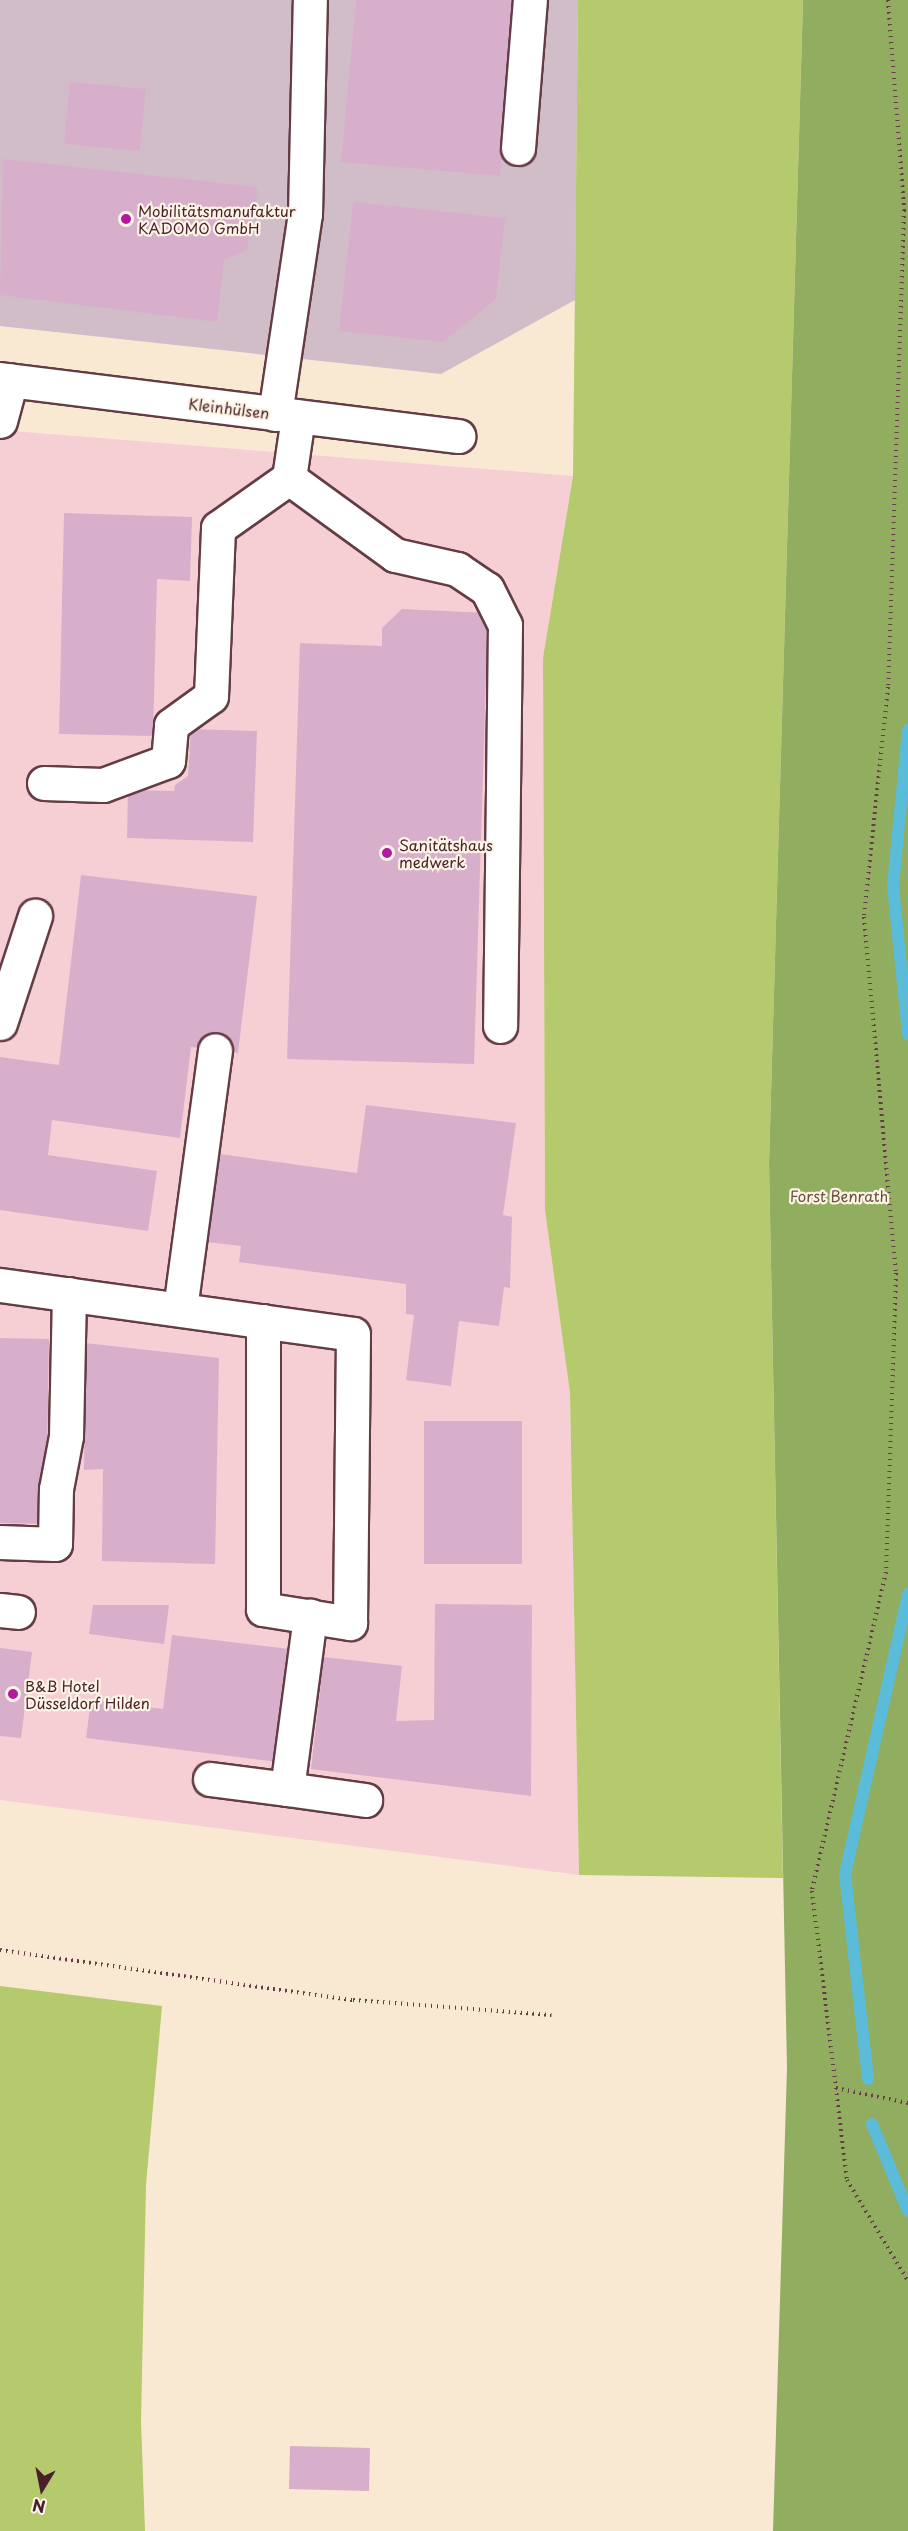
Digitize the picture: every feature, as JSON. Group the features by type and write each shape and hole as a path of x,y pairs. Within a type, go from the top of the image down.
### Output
{"street":[{"path":"289,478 287,416 304,214 310,0"},
{"path":"518,148 530,0"},
{"path":"0,421 6,380"},
{"name":"Kleinhülsen","path":"6,380 459,436"},
{"path":"44,783 103,785 168,760 171,725 211,696 218,528 289,478"},
{"path":"289,478 395,555 457,569 480,584 487,589 505,625 500,1026"},
{"path":"0,1023 35,916"},
{"path":"180,1310 215,1050"},
{"path":"0,1285 69,1294 180,1310 263,1321 353,1334 350,1623 263,1610 263,1321"},
{"path":"0,1542 55,1544 56,1489 66,1436 69,1294"},
{"path":"287,1789 310,1616"},
{"path":"210,1779 365,1800"}],"path":[{"path":"888,0 904,221 888,687 864,917 896,1285 886,1572 812,1891 847,2180 908,2281"},
{"path":"0,1950 353,2000 551,2015"},
{"path":"836,2088 908,2103"}],"shaded area":[{"path":"0,0 578,0 575,300 441,374 0,326"},
{"path":"0,430 573,476 543,658 545,1210 570,1393 579,1875 0,1800"}],"green space":[{"path":"578,0 803,0 769,1163 783,1878 579,1875 570,1393 545,1210 543,658 573,476"},
{"name":"Forst Benrath","path":"803,0 908,0 908,2531 773,2531 787,2068 769,1163"},
{"path":"0,1986 162,2006 146,2185 141,2421 145,2531 0,2531"}],"building":[{"path":"356,0 517,0 500,176 341,162"},
{"path":"70,82 146,89 140,151 64,144"},
{"name":"Mobilitätsmanufaktur KADOMO GmbH","path":"3,159 258,187 247,250 224,260 217,322 0,295"},
{"path":"353,202 505,218 496,299 443,342 339,331"},
{"path":"64,513 192,517 190,581 157,579 153,736 59,734"},
{"name":"Sanitätshaus medwerk","path":"402,609 488,613 474,1064 287,1059 300,643 382,646 382,628"},
{"path":"191,729 257,731 253,842 127,838 128,790 174,791 175,785 188,776"},
{"path":"81,875 257,896 238,1053 191,1047 180,1138 52,1120 48,1155 157,1171 148,1231 0,1210 0,1057 59,1065"},
{"path":"366,1105 516,1123 503,1215 512,1217 510,1288 504,1287 499,1326 459,1321 451,1386 406,1380 414,1315 406,1314 406,1284 239,1262 241,1246 207,1242 219,1154 357,1173"},
{"path":"0,1338 49,1339 46,1524 0,1523"},
{"path":"85,1343 219,1358 215,1564 102,1561 103,1469 84,1470"},
{"path":"424,1421 522,1421 522,1564 424,1564"},
{"path":"435,1604 532,1605 531,1796 311,1769 324,1657 402,1666 396,1721 434,1720"},
{"path":"93,1605 169,1605 164,1644 89,1634"},
{"path":"172,1635 290,1649 277,1762 86,1738 91,1700 163,1709"},
{"name":"B&B Hotel Düsseldorf Hilden","path":"0,1648 32,1652 21,1738 0,1736"},
{"path":"290,2446 370,2448 369,2491 289,2489"}],"waterway":[{"path":"908,730 893,886 908,1034"},
{"path":"868,2079 845,1874 908,1594"},
{"path":"872,2124 908,2211"}],"place":[{"name":"Mobilitätsmanufaktur KADOMO GmbH","path":"126,219"},
{"name":"Sanitätshaus medwerk","path":"387,853"},
{"name":"B&B Hotel Düsseldorf Hilden","path":"13,1694"}]}
